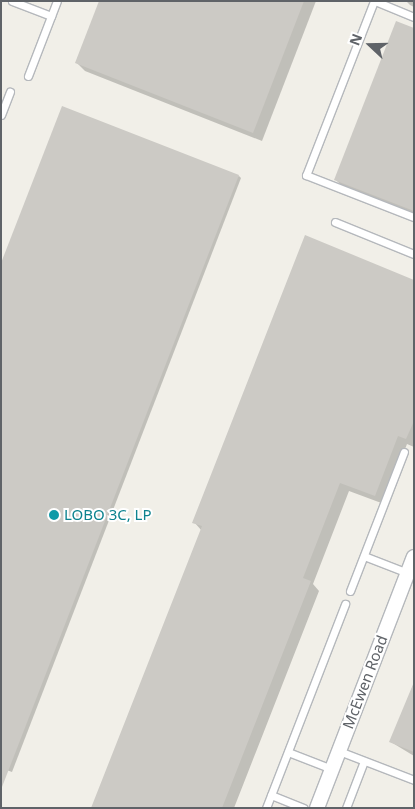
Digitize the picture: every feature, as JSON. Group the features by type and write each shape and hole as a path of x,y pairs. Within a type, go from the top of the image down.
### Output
{"street":[{"name":"McEwen Road","path":"317,808 414,557"}],"lane":[{"path":"12,1 51,16"},
{"path":"28,76 56,1"},
{"path":"414,17 374,1 306,175 414,217"},
{"path":"1,116 10,92"},
{"path":"335,222 414,254"},
{"path":"350,591 404,452"},
{"path":"364,556 408,573"},
{"path":"266,808 345,604"},
{"path":"339,751 414,780"},
{"path":"288,752 332,769"},
{"path":"346,808 364,761"},
{"path":"271,795 303,808"}],"building":[{"path":"99,1 304,1 253,133 75,63"},
{"path":"396,21 414,28 414,211 334,180"},
{"name":"LOBO 3C, LP","path":"62,106 239,175 2,787 1,263"},
{"path":"305,235 414,280 414,421 406,439 398,436 375,496 340,483 303,578 311,581 222,808 91,808 202,526 192,523"},
{"path":"414,682 414,752 389,742"}],"place":[{"name":"LOBO 3C, LP","path":"54,515"}]}
